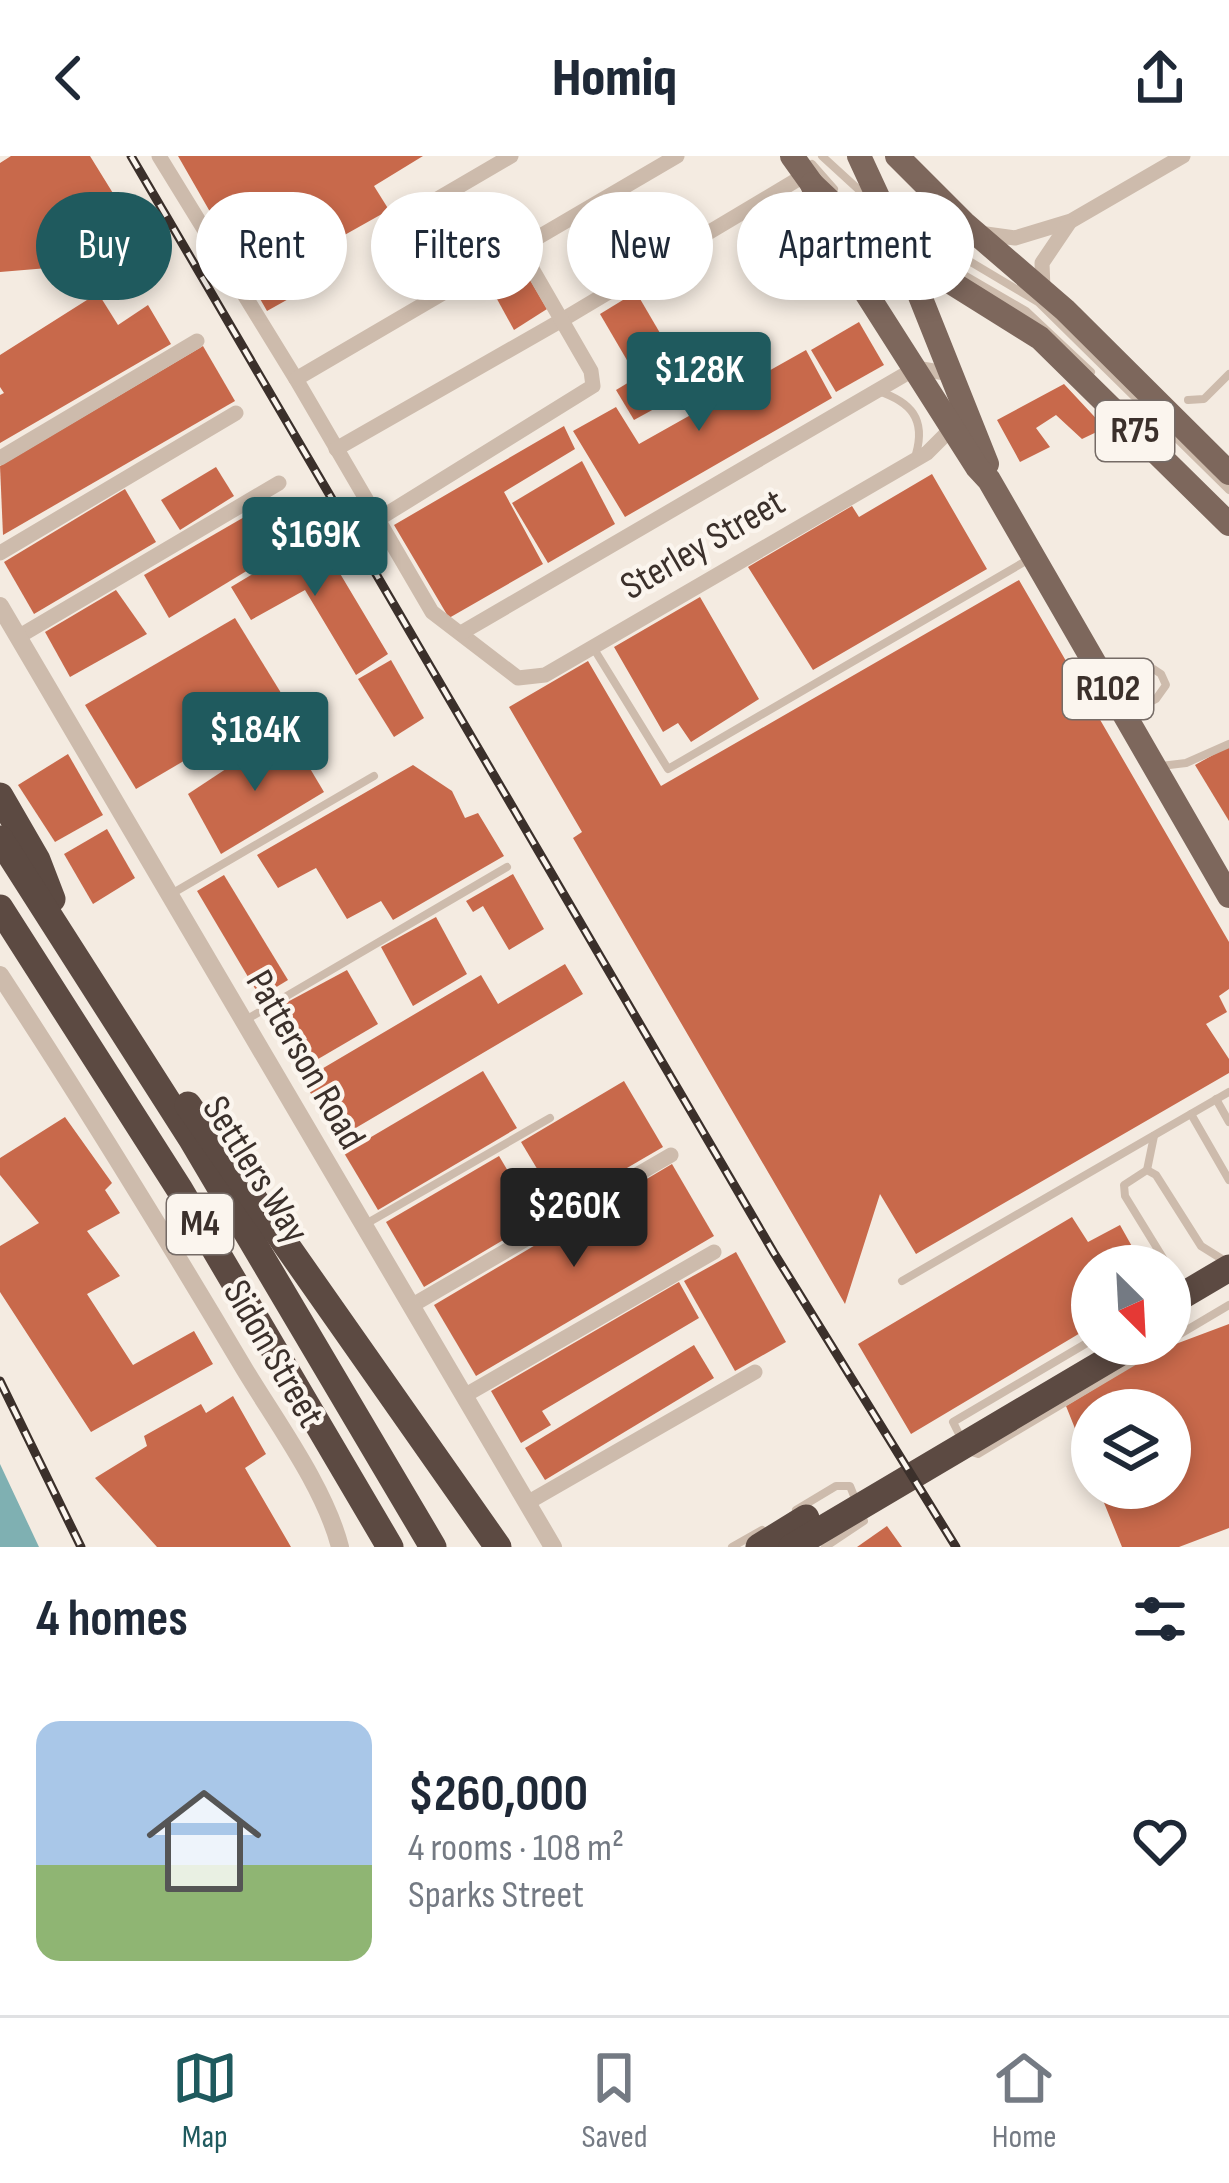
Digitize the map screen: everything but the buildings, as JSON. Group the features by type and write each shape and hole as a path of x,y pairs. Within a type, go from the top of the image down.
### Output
{"highway":[{"path":"0,796 46,877 67,942"},
{"name":"Settlers Way","path":"0,839 238,1214 433,1547"},
{"name":"Settlers Way","path":"0,908 180,1190 390,1547"},
{"path":"96,992 126,1012 498,1547"},
{"path":"1191,1287 1229,1264"},
{"path":"1191,1311 1229,1288"},
{"path":"763,1537 1071,1361"},
{"path":"792,1547 1100,1365"}],"main road":[{"name":"R102","path":"859,156 876,192"},
{"name":"R75","path":"897,156 1043,290 1229,473"},
{"name":"R102","path":"808,165 833,241 989,480 1229,896"},
{"name":"R75","path":"808,165 828,192"},
{"name":"R75","path":"974,294 1040,338 1229,524"},
{"name":"R102","path":"921,300 986,460 989,480"}],"street":[{"path":"159,156 432,612 461,633 916,368 951,374"},
{"path":"449,192 511,156"},
{"path":"543,234 676,156"},
{"path":"975,232 1016,238 1071,221 1183,156"},
{"path":"336,449 562,320 808,165"},
{"path":"1043,290 1042,263 1071,221"},
{"path":"377,520 590,391 594,376 543,287"},
{"path":"296,379 429,300"},
{"path":"0,458 197,341"},
{"name":"Sterley Street","path":"461,633 518,678 545,675 914,461 954,429 965,405"},
{"path":"0,553 236,413"},
{"path":"18,637 279,483"},
{"name":"Patterson Road","path":"0,606 553,1547"},
{"name":"Sidon Street","path":"0,975 116,1152 334,1524 342,1547"},
{"path":"411,1306 670,1155"},
{"path":"464,1396 714,1252"},
{"path":"527,1503 754,1372"}],"lane":[{"path":"808,165 854,192"},
{"path":"974,264 1038,302 1229,490"},
{"path":"974,284 1026,311 1114,394"},
{"path":"1188,400 1204,399 1229,374"},
{"path":"876,390 905,402 916,416 920,436 914,461"},
{"path":"1130,410 1229,508"},
{"path":"593,647 668,769 1032,557"},
{"path":"1103,681 1146,664 1161,674 1166,685 1162,693 1123,716"},
{"path":"1154,768 1186,763 1229,744"},
{"path":"170,895 374,776"},
{"path":"244,1021 507,867"},
{"path":"902,1281 1229,1091"},
{"path":"1216,1099 1229,1122"},
{"path":"1191,1114 1229,1180"},
{"path":"364,1225 550,1118"},
{"path":"1154,1135 1147,1170 1124,1185 1125,1196 1155,1245"},
{"path":"1147,1170 1156,1175 1201,1246 1229,1264"},
{"path":"1191,1328 1229,1305"},
{"path":"1071,1352 953,1422 969,1453 978,1454 1128,1365"},
{"path":"784,1516 836,1486 850,1486 864,1521 825,1547"},
{"path":"732,1547 763,1537"}],"water":[{"path":"0,1464 39,1547 0,1547"}],"railway":[{"path":"131,156 774,1253 956,1547"},
{"path":"0,1381 81,1547"}]}
